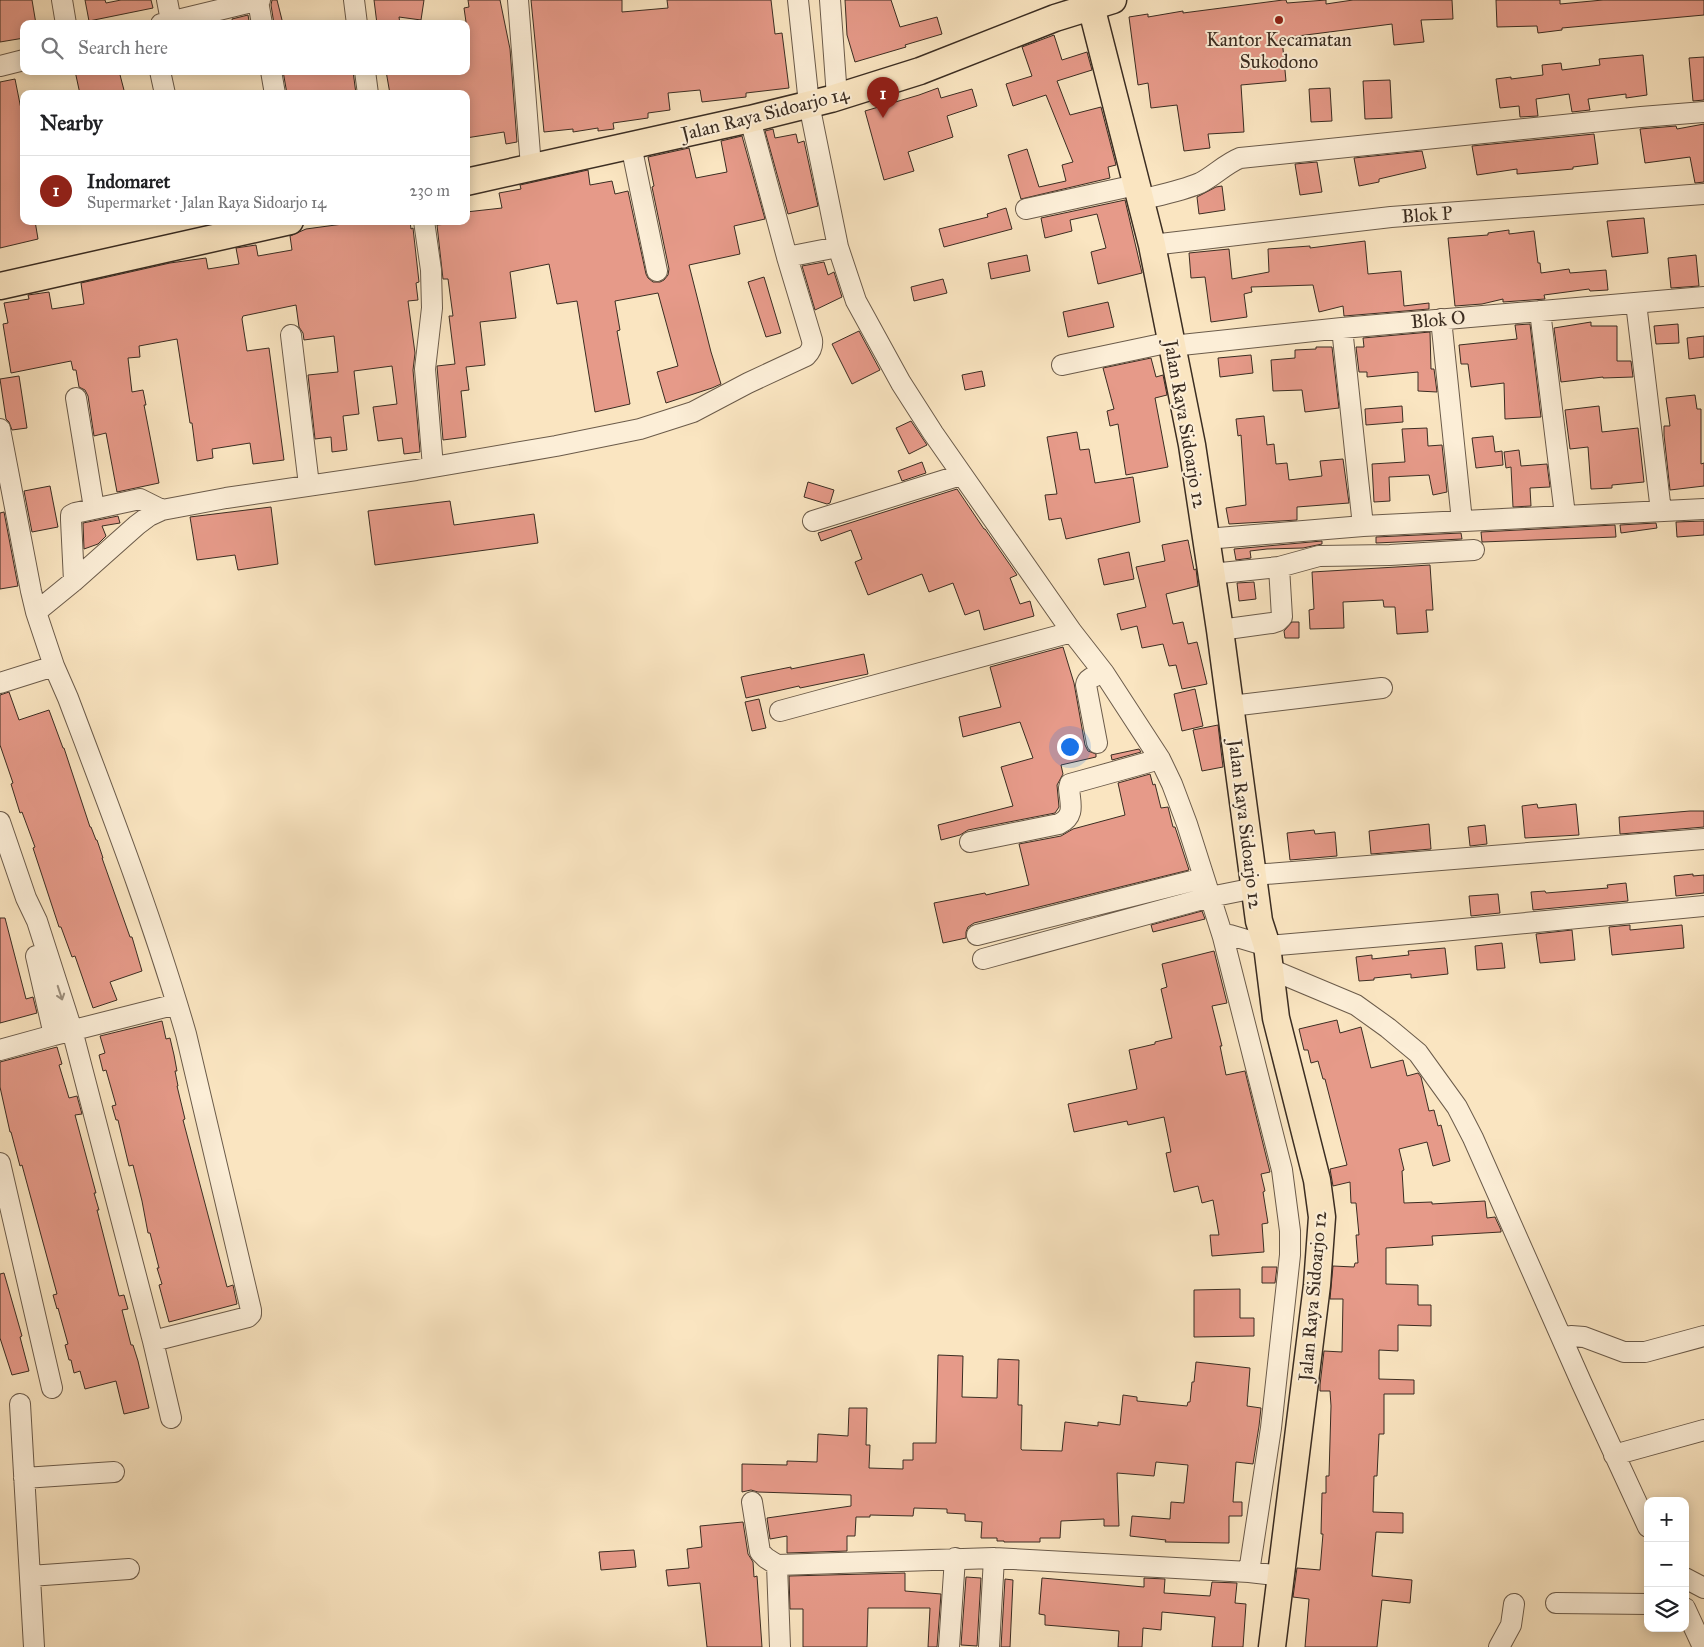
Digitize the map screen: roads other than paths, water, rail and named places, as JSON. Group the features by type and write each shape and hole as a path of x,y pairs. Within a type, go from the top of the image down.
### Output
{"main road":[{"name":"Jalan Raya Sidoarjo 14","path":"470,181 823,101 920,71 1055,18 1102,3"},
{"name":"Jalan Raya Sidoarjo 12","path":"1102,3 1138,192 1152,244 1192,444 1231,706 1236,889 1259,922 1251,947 1259,1021 1315,1171 1322,1217 1316,1295 1266,1574 1272,1647"},
{"path":"0,286 272,225"}],"street":[{"path":"62,0 65,20"},
{"path":"166,20 167,0"},
{"path":"174,20 259,0 262,20"},
{"path":"354,0 356,20"},
{"path":"518,0 531,167"},
{"path":"798,0 823,101 838,247 856,301 901,383 961,474 1072,632 1104,674 1160,759 1188,824 1204,878"},
{"path":"823,101 830,0"},
{"path":"0,66 20,61"},
{"path":"161,75 164,90"},
{"path":"272,75 274,90"},
{"path":"365,75 367,90"},
{"path":"1026,209 1202,182 1240,158 1704,112"},
{"path":"36,612 148,516 162,510 226,498 433,467 556,446 640,429 693,412 748,383 806,356 812,349 812,340 787,257 750,119"},
{"path":"631,145 657,271"},
{"name":"Blok P","path":"1152,244 1391,217 1704,194"},
{"path":"425,225 431,270 432,308 425,369 433,467"},
{"path":"787,257 838,247"},
{"name":"Blok O","path":"1062,365 1172,344 1441,319 1704,298"},
{"path":"1636,303 1661,511"},
{"path":"1540,311 1565,515"},
{"path":"1441,319 1462,521"},
{"path":"1342,328 1363,526"},
{"path":"291,335 309,486"},
{"path":"76,398 94,508"},
{"path":"0,429 36,612 54,666 68,698 149,918 177,1004 251,1310 251,1314 248,1317 154,1341"},
{"path":"813,521 961,474"},
{"path":"74,581 71,515 94,508 140,499 162,510"},
{"path":"1206,539 1363,526 1704,509"},
{"path":"1211,574 1279,567 1319,556 1390,555 1474,550"},
{"path":"1220,630 1272,623 1282,618 1279,567"},
{"path":"780,711 1072,632"},
{"path":"0,683 54,666"},
{"path":"1097,743 1086,682 1089,679 1104,674"},
{"path":"1231,706 1382,688"},
{"path":"970,842 1060,824 1071,814 1070,784 1160,759"},
{"path":"0,822 26,898 37,921 63,1033 154,1341 171,1418"},
{"path":"983,959 1236,889 1704,839"},
{"path":"977,936 1204,878 1236,889"},
{"path":"1236,889 1251,947 1259,1021"},
{"path":"1251,947 1704,906"},
{"path":"1251,947 1356,1005 1388,1028 1418,1053 1457,1107 1473,1138 1644,1519"},
{"path":"0,1050 177,1004"},
{"path":"0,1163 52,1388"},
{"path":"1562,1338 1571,1336 1584,1337 1624,1352 1646,1352 1704,1336"},
{"path":"20,1404 34,1647"},
{"path":"1614,1455 1704,1430"},
{"path":"24,1478 114,1472"},
{"path":"752,1502 760,1552 777,1565 994,1558 1266,1574"},
{"path":"949,1647 955,1558"},
{"path":"989,1647 994,1558"},
{"path":"777,1565 780,1647"},
{"path":"30,1576 128,1569"},
{"path":"1689,1580 1704,1588"},
{"path":"1556,1603 1644,1604"},
{"path":"1499,1647 1511,1625 1514,1604"},
{"path":"1689,1617 1703,1647"}],"place":[{"name":"Kantor Kecamatan Sukodono","path":"1279,20"},
{"name":"Indomaret","path":"883,118"}]}
